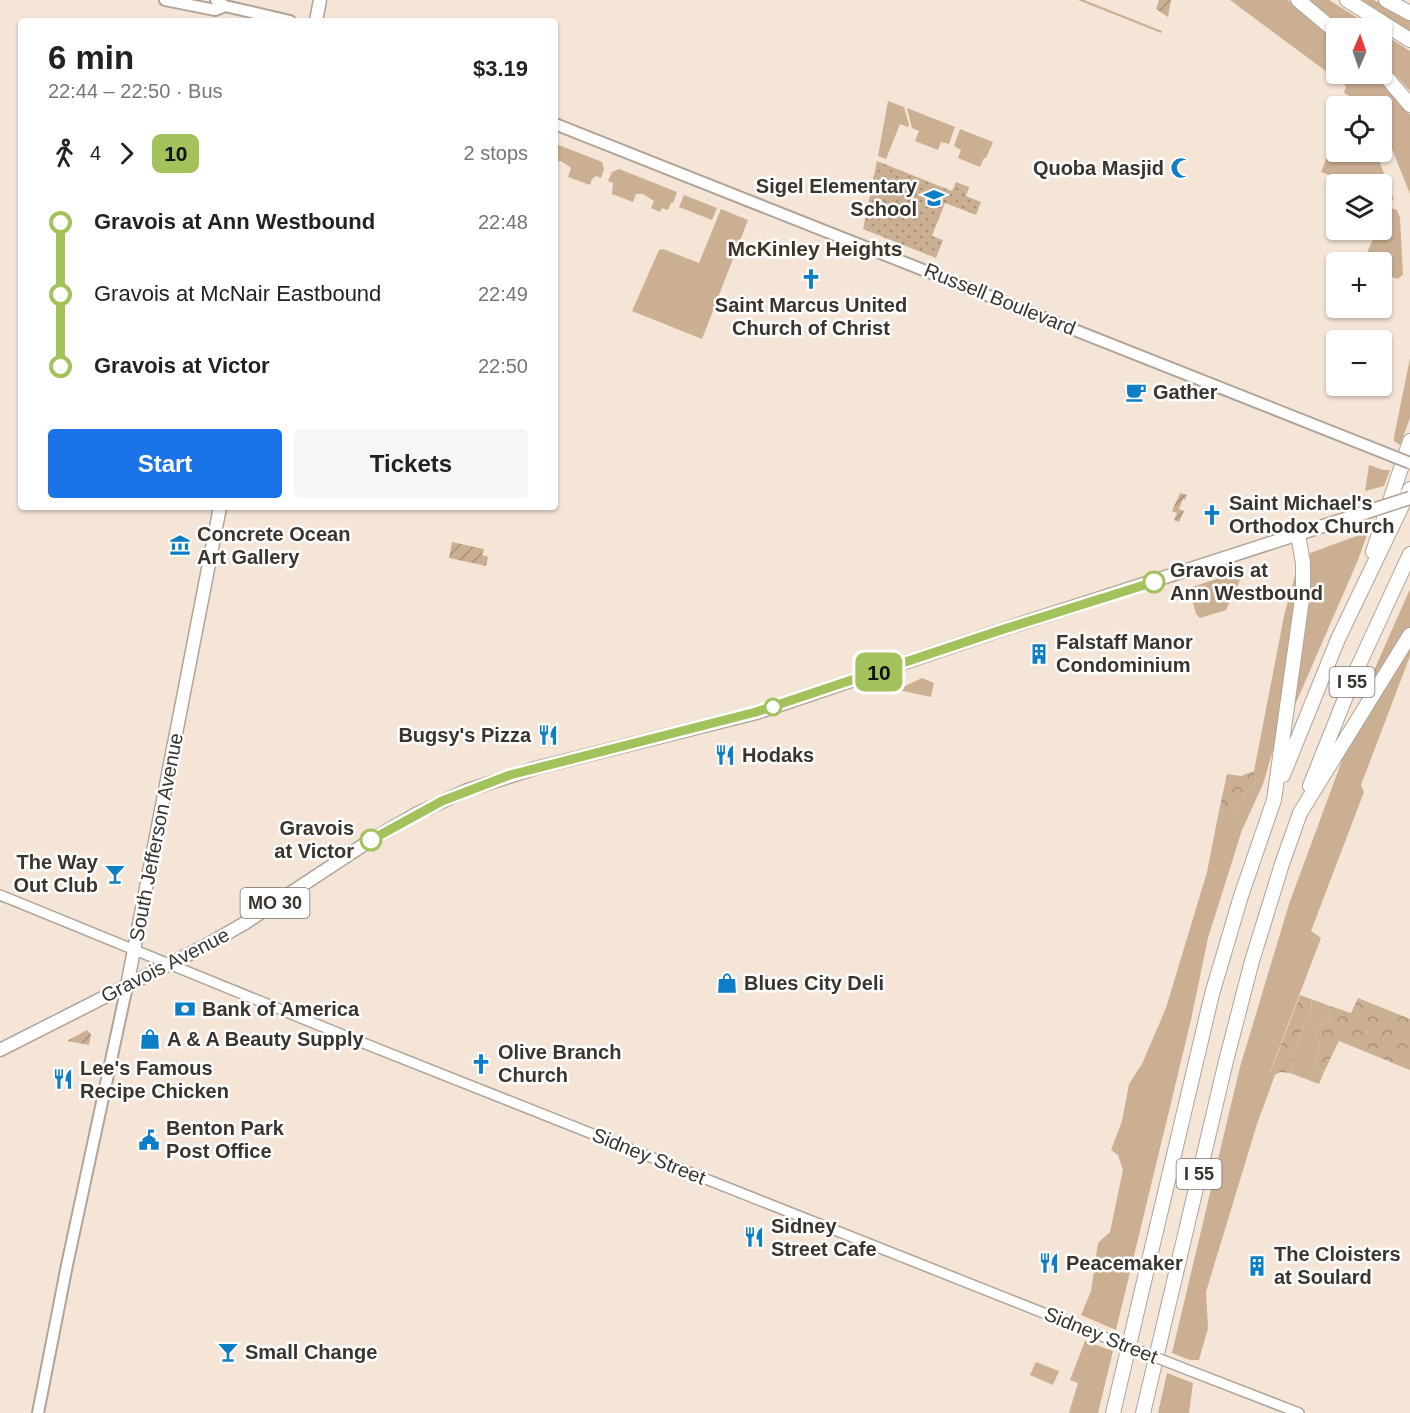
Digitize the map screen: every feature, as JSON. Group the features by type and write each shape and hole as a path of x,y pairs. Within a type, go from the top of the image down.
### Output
{"highway":[{"path":"1298,0 1326,24"},
{"path":"1347,0 1410,40"},
{"path":"1386,0 1410,13"},
{"path":"1392,84 1410,105"},
{"path":"1355,602 1410,441"},
{"name":"I 55","path":"1113,1413 1210,1004 1241,896 1305,717 1355,602 1410,489"},
{"path":"1274,800 1303,592 1303,563 1298,535"},
{"name":"I 55","path":"1143,1413 1239,1008 1266,913 1300,813 1352,681 1410,554"},
{"path":"1300,813 1410,635"}],"main road":[{"path":"165,0 215,10 220,3 278,18"},
{"path":"316,18 320,0"},
{"name":"Russell Boulevard","path":"558,125 1410,463"},
{"name":"Gravois Avenue","path":"0,1050 168,965 245,923 389,830 465,791 536,768 756,712 1410,498"},
{"name":"South Jefferson Avenue","path":"39,1413 65,1274 127,986 219,510"}],"street":[{"name":"Sidney Street","path":"0,895 168,965 1299,1413"}],"green space":[{"path":"1078,0 1084,0 1162,31 1161,33"},
{"path":"1159,0 1171,0 1168,17 1156,9"},
{"path":"1230,0 1288,0 1326,32 1326,71"},
{"path":"1308,0 1329,0 1358,18 1330,18"},
{"path":"1360,0 1374,0 1410,19 1410,31"},
{"path":"1392,39 1410,51 1410,91 1392,72"},
{"path":"1343,84 1387,84 1410,115 1410,194 1392,149 1392,96 1350,96 1344,93 1346,86"},
{"path":"888,101 904,107 909,125 908,127 900,124 886,159 878,156"},
{"path":"907,108 955,127 949,144 941,142 938,150 915,141 919,131 912,128"},
{"path":"960,129 993,142 980,167 958,158 961,150 954,146"},
{"path":"558,145 602,162 604,169 601,178 596,176 590,185 568,177 571,168 558,162"},
{"path":"1326,160 1326,162 1380,162 1384,174 1326,174 1321,172"},
{"path":"877,161 952,191 956,182 969,187 966,196 981,202 976,215 945,203 932,236 943,240 936,258 863,229"},
{"path":"619,169 677,192 668,210 662,208 660,212 651,208 654,201 643,194 636,194 633,202 612,194 613,183 608,181 612,172"},
{"path":"684,195 717,208 712,220 679,207"},
{"path":"1392,208 1397,210 1400,218 1403,274 1398,279 1392,277 1392,252 1367,252 1373,240 1392,240"},
{"path":"721,209 748,220 702,339 632,311 659,250 663,249 699,263"},
{"path":"1410,358 1410,418 1400,445 1394,441 1394,437"},
{"path":"1369,465 1390,470 1384,486 1365,491"},
{"path":"1180,493 1187,495 1179,509 1184,511 1179,522 1174,520 1177,513 1172,511"},
{"path":"1368,532 1358,560 1292,712 1310,553"},
{"path":"452,542 484,549 482,555 488,557 486,566 449,558"},
{"path":"1238,572 1241,578 1226,610 1200,618 1196,614 1189,588"},
{"path":"1296,572 1299,579 1278,733 1263,784 1242,830 1208,938 1191,1020 1116,1330 1081,1315 1091,1291 1098,1243 1110,1232 1123,1170 1118,1155 1111,1150 1122,1121 1129,1084 1142,1064 1166,1008 1207,872 1219,811 1233,812 1246,792 1253,788 1256,779 1254,771 1284,616"},
{"path":"1410,589 1410,627 1355,720 1352,720"},
{"path":"1410,645 1410,656 1361,785 1364,792 1311,931 1321,938 1270,1072 1275,1075 1257,1124 1206,1292 1208,1328 1199,1360 1190,1360 1172,1353 1240,1067 1289,904 1344,755"},
{"path":"922,678 934,683 931,697 894,689 904,684 905,686"},
{"path":"1254,771 1256,779 1253,788 1246,792 1232,813 1219,811 1227,774 1241,776"},
{"path":"1300,995 1311,999 1312,1011 1302,1029 1290,1073 1280,1072 1275,1075 1270,1073"},
{"path":"1358,998 1410,1019 1410,1070 1339,1041 1324,1072 1315,1064 1320,1042 1314,1038 1315,1030 1320,1025 1329,1023 1330,1006 1351,1013"},
{"path":"1311,999 1330,1006 1329,1023 1320,1025 1315,1030 1314,1038 1320,1042 1315,1064 1324,1072 1319,1084 1290,1073 1302,1029 1312,1011"},
{"path":"87,1030 91,1034 89,1045 67,1041"},
{"path":"1085,1341 1113,1351 1098,1413 1069,1413 1078,1383 1070,1380"},
{"path":"1036,1362 1059,1371 1053,1385 1030,1375"},
{"path":"1167,1373 1193,1383 1189,1413 1158,1413"}],"bus line":[{"name":"10","path":"371,840 442,801 510,775 756,712 1004,629 1154,582"}],"place":[{"name":"Quoba Masjid","path":"1181,168"},
{"name":"Sigel Elementary School","path":"934,198"},
{"name":"Saint Marcus United Church of Christ","path":"811,279"},
{"name":"Gather","path":"1136,392"},
{"name":"Saint Michael's Orthodox Church","path":"1212,515"},
{"name":"Concrete Ocean Art Gallery","path":"180,545"},
{"name":"Gravois at Ann Westbound","path":"1154,582"},
{"name":"Falstaff Manor Condominium","path":"1039,654"},
{"name":"Bugsy's Pizza","path":"548,735"},
{"name":"Hodaks","path":"725,755"},
{"name":"Gravois at Victor","path":"371,840"},
{"name":"The Way Out Club","path":"115,874"},
{"name":"Blues City Deli","path":"727,983"},
{"name":"Bank of America","path":"185,1009"},
{"name":"A & A Beauty Supply","path":"150,1039"},
{"name":"Olive Branch Church","path":"481,1064"},
{"name":"Lee's Famous Recipe Chicken","path":"63,1079"},
{"name":"Benton Park Post Office","path":"149,1140"},
{"name":"Sidney Street Cafe","path":"754,1237"},
{"name":"Peacemaker","path":"1049,1263"},
{"name":"The Cloisters at Soulard","path":"1257,1266"},
{"name":"Small Change","path":"228,1352"}],"district":[{"name":"McKinley Heights","path":"815,249"}]}
